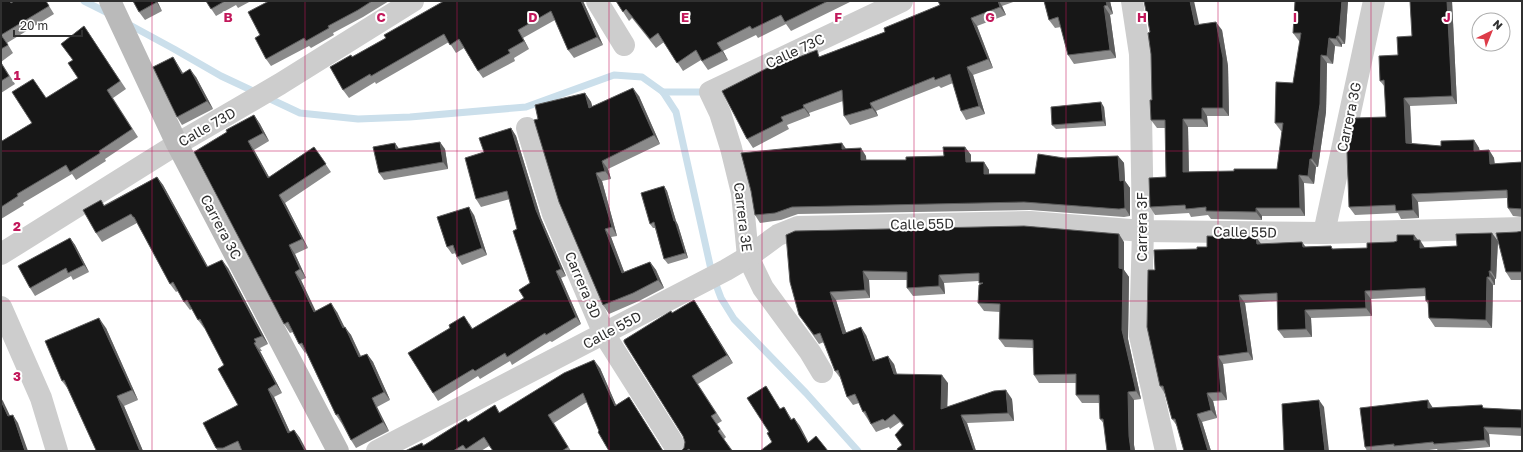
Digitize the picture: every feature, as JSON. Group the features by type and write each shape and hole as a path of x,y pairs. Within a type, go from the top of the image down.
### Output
{"street":[{"name":"Carrera 3C","path":"110,1 177,144 338,451"},
{"name":"Calle 73D","path":"1,254 177,144 280,84 413,1"},
{"path":"597,1 624,45"},
{"name":"Calle 73C","path":"710,92 902,1"},
{"name":"Carrera 3F","path":"1132,1 1140,54 1143,231 1140,336 1166,451"},
{"name":"Carrera 3G","path":"1324,233 1374,1"},
{"name":"Carrera 3E","path":"710,92 722,120 731,148 742,193 748,257 763,288 813,357 822,372"},
{"name":"Carrera 3D","path":"527,128 553,214 604,334 678,451"},
{"name":"Calle 55D","path":"377,451 726,270 748,257 778,235 798,227 1030,222 1143,231 1324,233 1522,228"},
{"path":"1,307 41,398 57,451"}],"building":[{"path":"10,1 11,3 14,1 46,1 49,6 1,35 1,2"},
{"path":"133,1 156,1 157,2 139,12"},
{"path":"206,1 225,1 211,9"},
{"path":"269,1 372,1 328,26 329,28 306,41 304,38 266,59 255,38 260,35 248,12"},
{"path":"444,1 581,1 597,37 568,50 551,11 518,30 524,41 508,50 510,53 478,71 459,39 450,45 444,34 371,76 370,74 343,90 330,67 351,55 352,57 386,38 384,35"},
{"path":"616,1 828,1 785,22 781,15 752,29 750,26 717,43 722,51 702,61 696,50 677,63 658,33 650,39 626,9 623,12"},
{"path":"938,1 998,1 1000,7 971,18 988,59 967,67 979,106 961,111 950,74 935,80 934,77 870,103 872,108 844,116 842,90 803,105 804,108 781,117 783,121 747,139 722,91 785,59 786,62 817,50 819,57 885,32 884,28 940,5"},
{"path":"1044,1 1106,1 1107,5 1104,6 1110,50 1068,55 1058,17 1049,20"},
{"path":"1144,1 1190,1 1195,25 1216,22 1223,58 1223,108 1202,108 1202,119 1183,119 1183,172 1234,171 1234,169 1277,169 1283,123 1275,123 1276,82 1293,83 1301,33 1293,33 1295,1 1342,1 1339,36 1337,36 1336,39 1329,38 1327,56 1321,55 1320,104 1308,176 1299,175 1300,208 1256,208 1256,212 1206,211 1206,207 1186,209 1185,205 1150,207 1149,178 1166,177 1165,120 1151,120 1151,54 1148,33 1150,32"},
{"path":"1410,1 1447,1 1452,96 1404,98 1406,143 1441,146 1441,141 1474,140 1474,151 1489,150 1490,164 1522,162 1522,209 1508,208 1507,190 1412,194 1413,210 1396,211 1395,205 1349,207 1347,153 1354,118 1386,117 1384,80 1380,81 1379,56 1398,55 1397,37 1412,36"},
{"path":"84,26 120,81 107,90 132,129 99,151 100,153 70,172 66,165 17,194 18,196 1,207 1,139 2,141 32,123 12,92 33,79 46,98 78,78 68,63 73,60 61,44"},
{"path":"1,35 8,45 1,49"},
{"path":"173,57 182,74 190,69 207,101 177,117 153,67"},
{"path":"1,63 9,76 1,81"},
{"path":"633,88 654,135 602,161 605,171 596,173 612,227 605,229 622,273 650,262 658,280 633,293 603,305 559,202 534,120 538,119 535,105 585,93 589,108"},
{"path":"1101,102 1103,121 1052,125 1051,107"},
{"path":"254,115 263,133 248,141 268,178 314,147 326,164 279,195 302,239 289,245 300,269 295,272 314,312 331,303 343,328 345,327 359,357 367,354 384,392 372,398 383,422 351,440 338,414 336,415 302,343 299,344 288,322 284,324 194,152 227,132 226,130"},
{"path":"511,128 536,210 561,269 556,271 576,317 546,335 545,333 507,357 505,353 475,371 473,369 433,393 408,353 450,328 449,325 464,316 472,329 524,298 519,290 530,283 513,231 517,229 507,191 476,199 465,158 484,152 479,138"},
{"path":"440,142 443,162 379,173 373,147 395,143 396,149"},
{"path":"842,143 842,149 861,148 861,160 906,160 906,157 944,156 943,147 965,147 966,162 984,162 984,174 1035,174 1038,154 1064,158 1118,156 1120,181 1124,180 1125,208 1119,209 1024,202 792,207 775,213 755,215 751,191 741,153"},
{"path":"157,177 207,267 222,260 262,336 254,339 256,342 254,343 276,384 268,389 288,433 294,430 305,451 242,451 238,441 223,448 216,448 203,423 238,405 218,369 224,365 200,319 198,320 187,300 184,302 173,282 170,284 131,214 96,233 83,210 101,200 104,206"},
{"path":"664,186 685,253 664,259 654,222 650,224 641,193"},
{"path":"469,207 482,248 457,257 453,245 447,247 437,217"},
{"path":"1024,226 1119,234 1119,268 1123,269 1122,330 1136,391 1128,392 1129,436 1131,451 1107,451 1103,419 1100,419 1099,395 1076,395 1076,374 1034,375 1033,340 999,339 1000,304 978,303 979,285 983,283 979,283 979,273 939,275 939,286 907,288 907,272 863,271 865,290 830,292 843,334 861,327 873,361 888,356 894,374 942,375 941,409 994,391 1006,390 1008,413 961,415 974,451 898,451 897,449 902,445 895,435 904,425 894,414 885,421 883,419 871,424 865,411 863,412 855,394 847,397 838,370 835,371 820,333 814,335 799,315 790,282 786,235 795,231"},
{"path":"1522,231 1522,272 1506,272 1496,233"},
{"path":"1492,233 1491,271 1489,271 1490,277 1487,277 1486,320 1429,318 1428,300 1426,301 1425,288 1365,291 1366,308 1305,310 1306,329 1278,330 1277,293 1239,295 1248,352 1218,356 1221,392 1207,393 1211,410 1197,414 1208,451 1184,451 1175,419 1172,419 1163,386 1160,386 1147,327 1148,270 1155,270 1154,250 1197,249 1197,247 1207,247 1207,236 1256,237 1257,244 1302,242 1303,247 1331,246 1332,249 1367,248 1367,243 1394,242 1397,241 1397,235 1414,235 1414,240 1420,240 1420,248 1457,246 1456,234"},
{"path":"70,238 84,265 68,273 66,268 30,288 18,266"},
{"path":"694,300 727,355 692,376 716,413 711,416 720,429 718,431 732,451 690,451 689,449 686,451 681,451 684,448 685,442 683,436 624,342 624,340 671,311 672,313"},
{"path":"99,318 132,390 117,396 140,451 93,451 96,450 64,380 62,381 45,341"},
{"path":"594,360 615,406 629,397 663,451 609,451 598,432 599,431 583,393 548,415 568,447 562,451 493,451 484,437 466,449 463,445 453,451 405,451 422,443 423,446 466,419 468,422 495,405 499,413 564,373"},
{"path":"766,386 780,409 784,407 791,420 794,418 808,443 816,436 828,451 760,451 772,442 767,433 769,432 747,398"},
{"path":"1319,400 1325,451 1284,451 1282,404"},
{"path":"1428,400 1428,408 1482,405 1483,408 1522,410 1522,428 1484,427 1485,440 1434,444 1433,442 1394,446 1394,444 1365,447 1360,408"},
{"path":"1,401 8,416 13,415 25,451 1,451"}],"waterway":[{"path":"84,1 110,14"},
{"path":"128,24 221,76 300,113 358,119 410,117 526,107 614,75 642,77 663,92 676,112 712,274 721,298 734,319 806,393 858,451"},
{"name":"Calle 73C","path":"663,92 707,92"}]}
